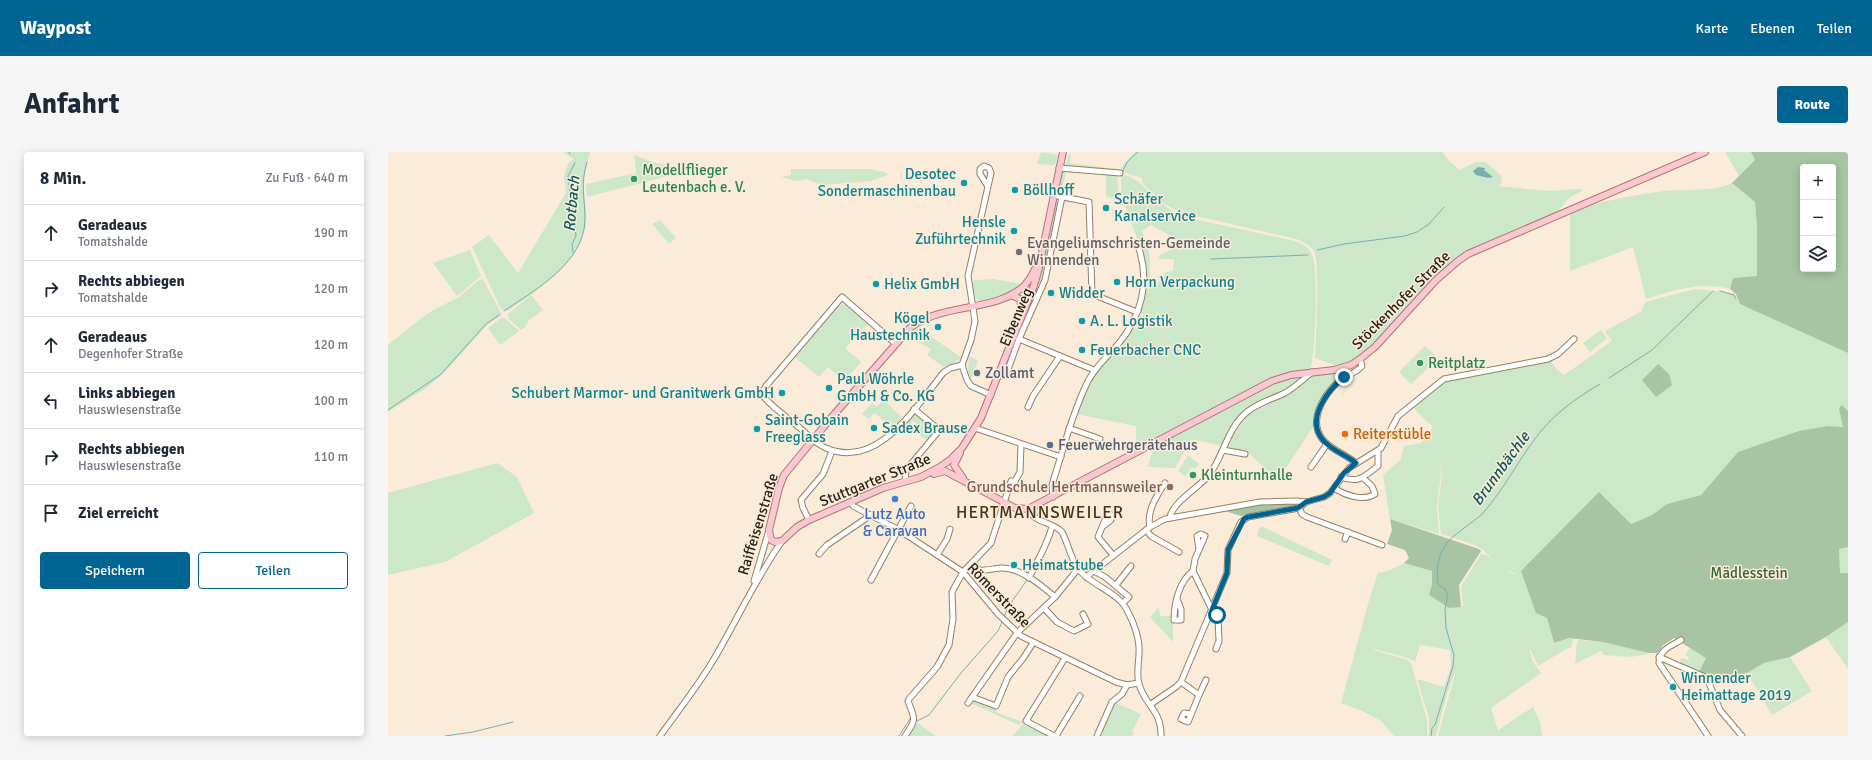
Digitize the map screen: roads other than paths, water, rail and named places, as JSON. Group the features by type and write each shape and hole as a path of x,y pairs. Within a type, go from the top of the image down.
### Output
{"main road":[{"name":"Stuttgarter Straße","path":"782,541 797,527 809,520 852,503 883,488 921,477 946,463 962,448 975,428 991,395 1033,288 1063,152"},
{"name":"Stöckenhofer Straße","path":"1028,509 1272,381 1291,375 1334,370 1360,360 1375,347 1436,280 1468,254 1704,152"},
{"name":"Raiffeisenstraße","path":"769,530 779,488 784,475 910,328 926,318 973,306 1011,294 1030,279 1040,258"},
{"path":"1011,294 1020,299 1022,316"},
{"path":"962,448 954,466 967,482"},
{"path":"921,477 929,477 945,471 1019,509 1028,509"},
{"path":"769,530 771,540 775,542 782,541"}],"street":[{"path":"1059,168 1120,173"},
{"path":"987,185 968,276 975,315 974,329 962,365 967,380 971,386 991,395"},
{"path":"1053,195 1089,202 1092,294 1137,312"},
{"name":"Eibenweg","path":"1006,375 1019,339 1045,280 1062,197"},
{"path":"1053,497 1052,485 1069,428 1078,404 1094,370 1120,343 1142,300 1142,257 1139,249"},
{"path":"896,344 854,307 841,298 763,391 765,398 813,440 832,451 853,453 877,446 889,437 944,372 962,365"},
{"path":"1019,339 1094,370"},
{"path":"1086,577 1148,529 1170,518 1260,502 1306,502 1324,497 1334,488 1341,477 1356,463 1378,451 1383,445 1398,416 1444,379 1548,359 1558,354 1574,339"},
{"path":"1028,407 1033,396 1060,356"},
{"path":"1356,463 1327,444 1318,432 1316,421 1319,408 1332,388 1344,377 1362,366 1360,360"},
{"path":"1170,518 1174,508 1210,474 1236,424 1247,412 1259,404 1297,386 1312,372"},
{"path":"905,481 906,470 937,433 938,429 914,409"},
{"path":"975,428 1061,458"},
{"path":"1069,428 1100,439"},
{"path":"1312,467 1327,444"},
{"path":"905,736 914,723 915,718 908,701 937,667 949,645 953,619 952,592 963,572 991,543 1011,481 1015,481 1020,475 1021,445"},
{"path":"1223,450 1246,454"},
{"path":"809,520 801,500 823,474 832,451"},
{"path":"1341,477 1351,481 1363,478 1378,466 1378,451"},
{"path":"1334,488 1344,494 1371,496 1375,494 1373,489 1363,478"},
{"path":"1166,483 1152,506 1148,529 1152,536 1179,552"},
{"path":"1151,704 1181,682 1227,573 1228,550 1244,519 1298,508 1306,502"},
{"name":"Römerstraße","path":"852,503 853,506 900,530 963,572 1017,634 1032,643 1116,682 1127,685 1138,683"},
{"path":"871,580 900,530 911,506"},
{"path":"1298,508 1307,516 1382,545"},
{"path":"1028,509 1037,520 1062,532 1072,560 1078,569 1086,577 1118,598 1123,603 1130,616 1138,645 1138,683 1159,718 1161,736"},
{"path":"819,554 827,545 871,515"},
{"path":"1029,578 1048,540 1052,526"},
{"path":"1102,527 1098,537 1113,555"},
{"path":"937,555 947,539 950,529"},
{"name":"Raiffeisenstraße","path":"751,592 769,530"},
{"path":"1345,539 1348,532"},
{"name":"Stuttgarter Straße","path":"751,592 782,541"},
{"path":"1177,599 1184,581 1193,571 1199,550"},
{"path":"972,564 980,570 1008,569 1042,585 1055,597"},
{"path":"1116,585 1131,566"},
{"path":"968,703 1017,634 1055,597 1078,569"},
{"path":"1094,571 1116,585 1129,597 1123,603"},
{"path":"1193,571 1212,610 1218,617 1219,641 1216,649"},
{"path":"660,736 697,686 751,592"},
{"path":"1044,608 1057,622 1074,631 1088,624 1083,614"},
{"path":"1681,640 1665,650 1660,657 1660,666 1708,736"},
{"path":"972,697 996,706 1008,677 1024,657 1032,643"},
{"path":"1660,657 1707,678 1720,710 1742,736"},
{"path":"1065,658 1026,720 1055,736 1080,696"},
{"path":"1191,714 1206,680"},
{"path":"1181,682 1199,695"},
{"path":"1097,736 1112,702 1122,694 1127,685"}],"water":[{"path":"1478,167 1485,168 1484,170 1493,177 1488,178 1476,175 1473,171"}],"waterway":[{"path":"1065,159 1066,152"},
{"path":"1123,171 1127,162 1138,152"},
{"name":"Rotbach","path":"504,311 530,294 556,274 576,249 583,235 585,220 583,184 587,162"},
{"path":"573,252 572,244 576,236 568,176 575,163"},
{"path":"1317,250 1344,244 1405,236 1417,232 1429,224 1444,207"},
{"path":"1211,259 1308,255"},
{"name":"Brunnbächle","path":"1609,378 1652,350 1713,291"},
{"path":"1720,291 1734,295 1736,299"},
{"name":"Rotbach","path":"388,410 440,375 486,324 499,315"},
{"name":"Brunnbächle","path":"1431,736 1432,728 1435,725 1453,666 1454,655 1446,628 1445,609 1448,596 1445,589 1438,584 1437,578 1438,563 1441,553 1446,544 1453,537 1483,513 1533,441 1554,417 1584,394 1600,384"},
{"path":"1004,617 1008,607 1027,580"},
{"path":"917,721 929,715 961,673 998,631 1002,622"},
{"path":"899,736 910,719"},
{"path":"445,736 473,732 513,722"}],"place":[{"name":"Modellflieger Leutenbach e. V.","path":"634,179"},
{"name":"Desotec Sondermaschinenbau","path":"964,183"},
{"name":"Böllhoff","path":"1015,190"},
{"name":"Schäfer Kanalservice","path":"1106,208"},
{"name":"Hensle Zuführtechnik","path":"1014,231"},
{"name":"Evangeliumschristen-Gemeinde Winnenden","path":"1019,252"},
{"name":"Horn Verpackung","path":"1117,282"},
{"name":"Helix GmbH","path":"876,284"},
{"name":"Widder","path":"1051,293"},
{"name":"A. L. Logistik","path":"1082,321"},
{"name":"Kögel Haustechnik","path":"938,327"},
{"name":"Feuerbacher CNC","path":"1082,350"},
{"name":"Reitplatz","path":"1420,363"},
{"name":"Zollamt","path":"977,373"},
{"name":"Paul Wöhrle GmbH & Co. KG","path":"829,388"},
{"name":"Schubert Marmor- und Granitwerk GmbH","path":"782,393"},
{"name":"Sadex Brause","path":"874,428"},
{"name":"Saint-Gobain Freeglass","path":"757,429"},
{"name":"Reiterstüble","path":"1345,434"},
{"name":"Feuerwehrgerätehaus","path":"1050,445"},
{"name":"Kleinturnhalle","path":"1193,475"},
{"name":"Grundschule Hertmannsweiler","path":"1170,487"},
{"name":"Lutz Auto & Caravan","path":"895,499"},
{"name":"Heimatstube","path":"1014,565"},
{"name":"Winnender Heimattage 2019","path":"1673,687"}],"district":[{"name":"HERTMANNSWEILER","path":"1040,512"}],"park label":[{"name":"Mädlesstein","path":"1749,573"}]}
